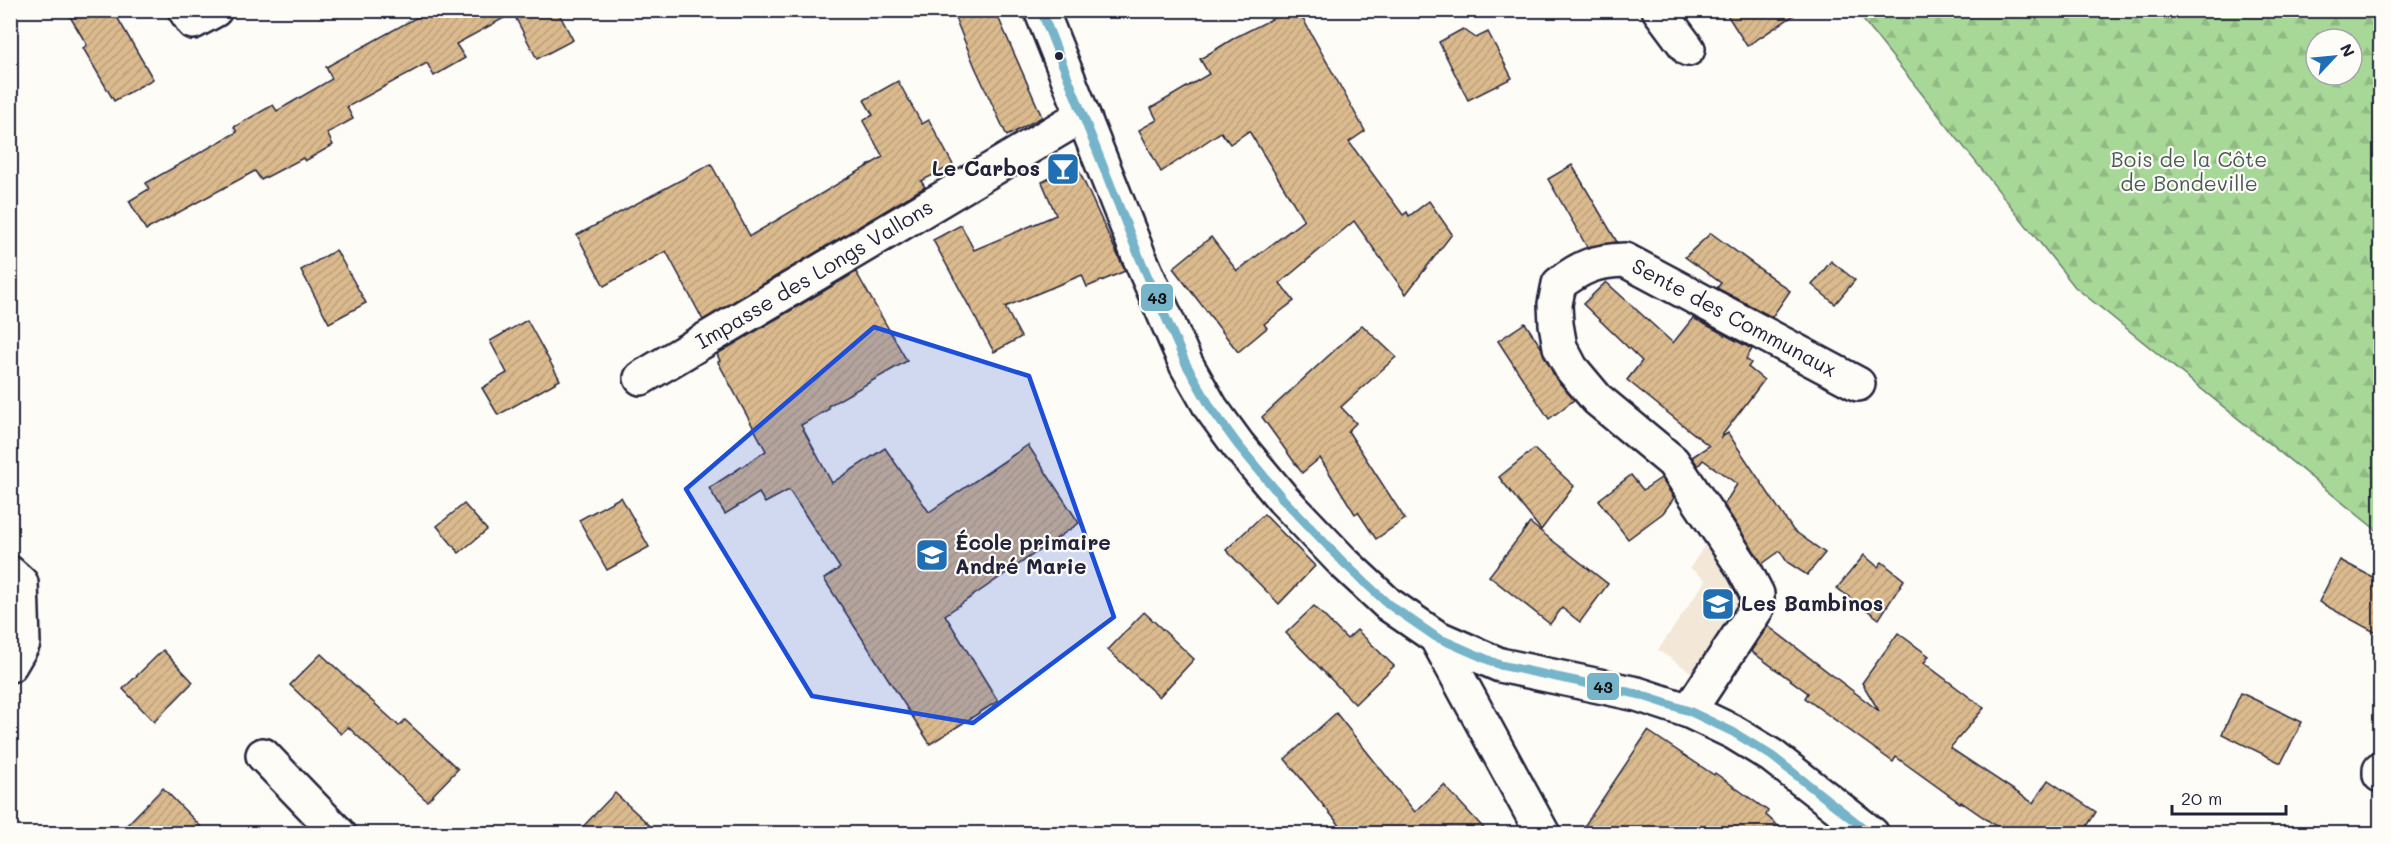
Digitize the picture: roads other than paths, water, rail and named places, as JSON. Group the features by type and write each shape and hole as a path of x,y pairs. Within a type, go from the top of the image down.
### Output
{"street":[{"path":"185,10 193,22 215,10"},
{"path":"1041,10 1165,319 1186,364 1211,408 1238,445 1283,499 1344,563 1388,604 1436,637 1500,665 1637,694 1689,711 1733,732 1773,756 1872,834"},
{"path":"1659,10 1688,49"},
{"name":"Impasse des Longs Vallons","path":"641,378 1083,115"},
{"name":"Sente des Communaux","path":"1689,711 1757,608 1757,594 1744,568 1673,462 1597,399 1571,368 1560,347 1556,324 1555,304 1559,284 1581,268 1607,260 1625,260 1858,384"},
{"path":"10,573 21,583 23,644 10,665"},
{"path":"1436,637 1543,834"},
{"path":"263,755 339,834"}],"place":[{"name":"Le Carbos","path":"1063,169"},
{"name":"École primaire André Marie","path":"932,555"},
{"name":"Les Bambinos","path":"1718,604"}],"park label":[{"name":"Bois de la Côte de Bondeville","path":"2189,172"}]}
